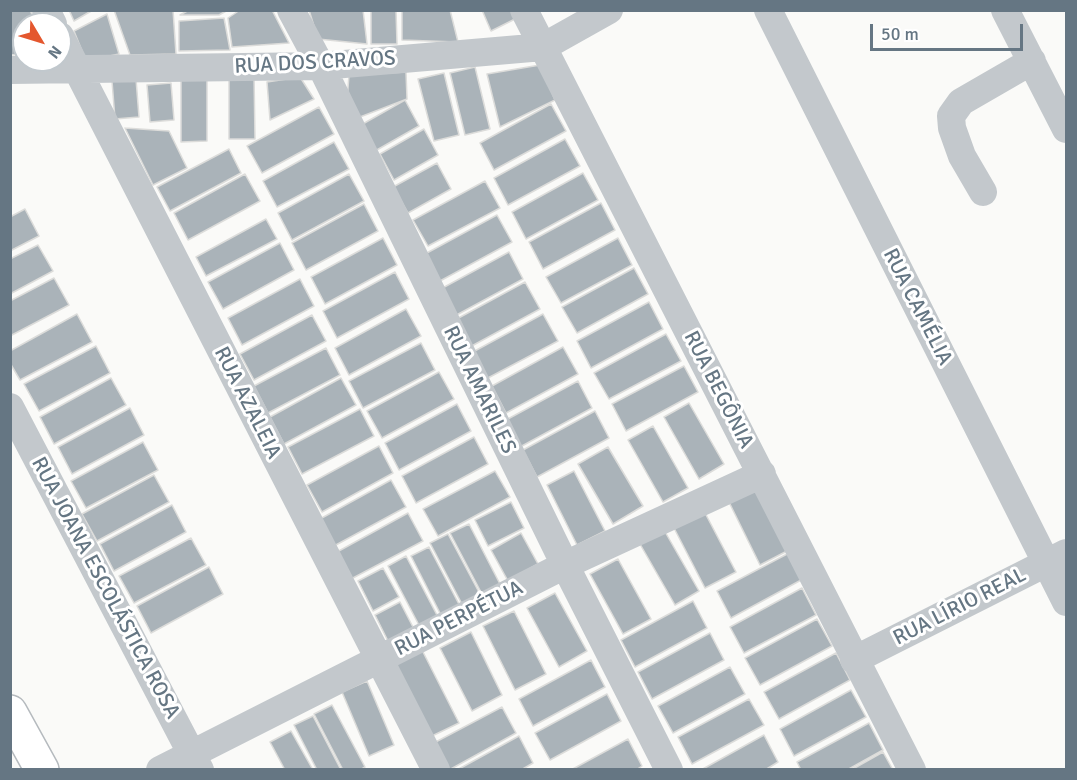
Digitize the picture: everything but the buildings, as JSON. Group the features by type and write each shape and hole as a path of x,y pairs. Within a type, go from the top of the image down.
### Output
{"main road":[{"path":"10,712 42,770"}],"street":[{"name":"RUA AMARILES","path":"291,10 321,66 565,565 669,770"},
{"name":"RUA BEGÔNIA","path":"524,10 912,770"},
{"name":"RUA DOS CRAVOS","path":"10,70 321,66 543,47 609,10"},
{"name":"RUA CAMÉLIA","path":"768,10 1056,558 1066,602"},
{"path":"1005,10 1066,129"},
{"name":"RUA AZALEIA","path":"72,59 436,770"},
{"path":"982,192 962,156 952,128 951,116 962,102 1032,62"},
{"name":"RUA JOANA ESCOLÁSTICA ROSA","path":"10,407 196,761"},
{"name":"RUA PERPÉTUA","path":"160,770 196,761 378,660 565,565 762,474"},
{"name":"RUA LÍRIO REAL","path":"854,660 1056,558"}]}
